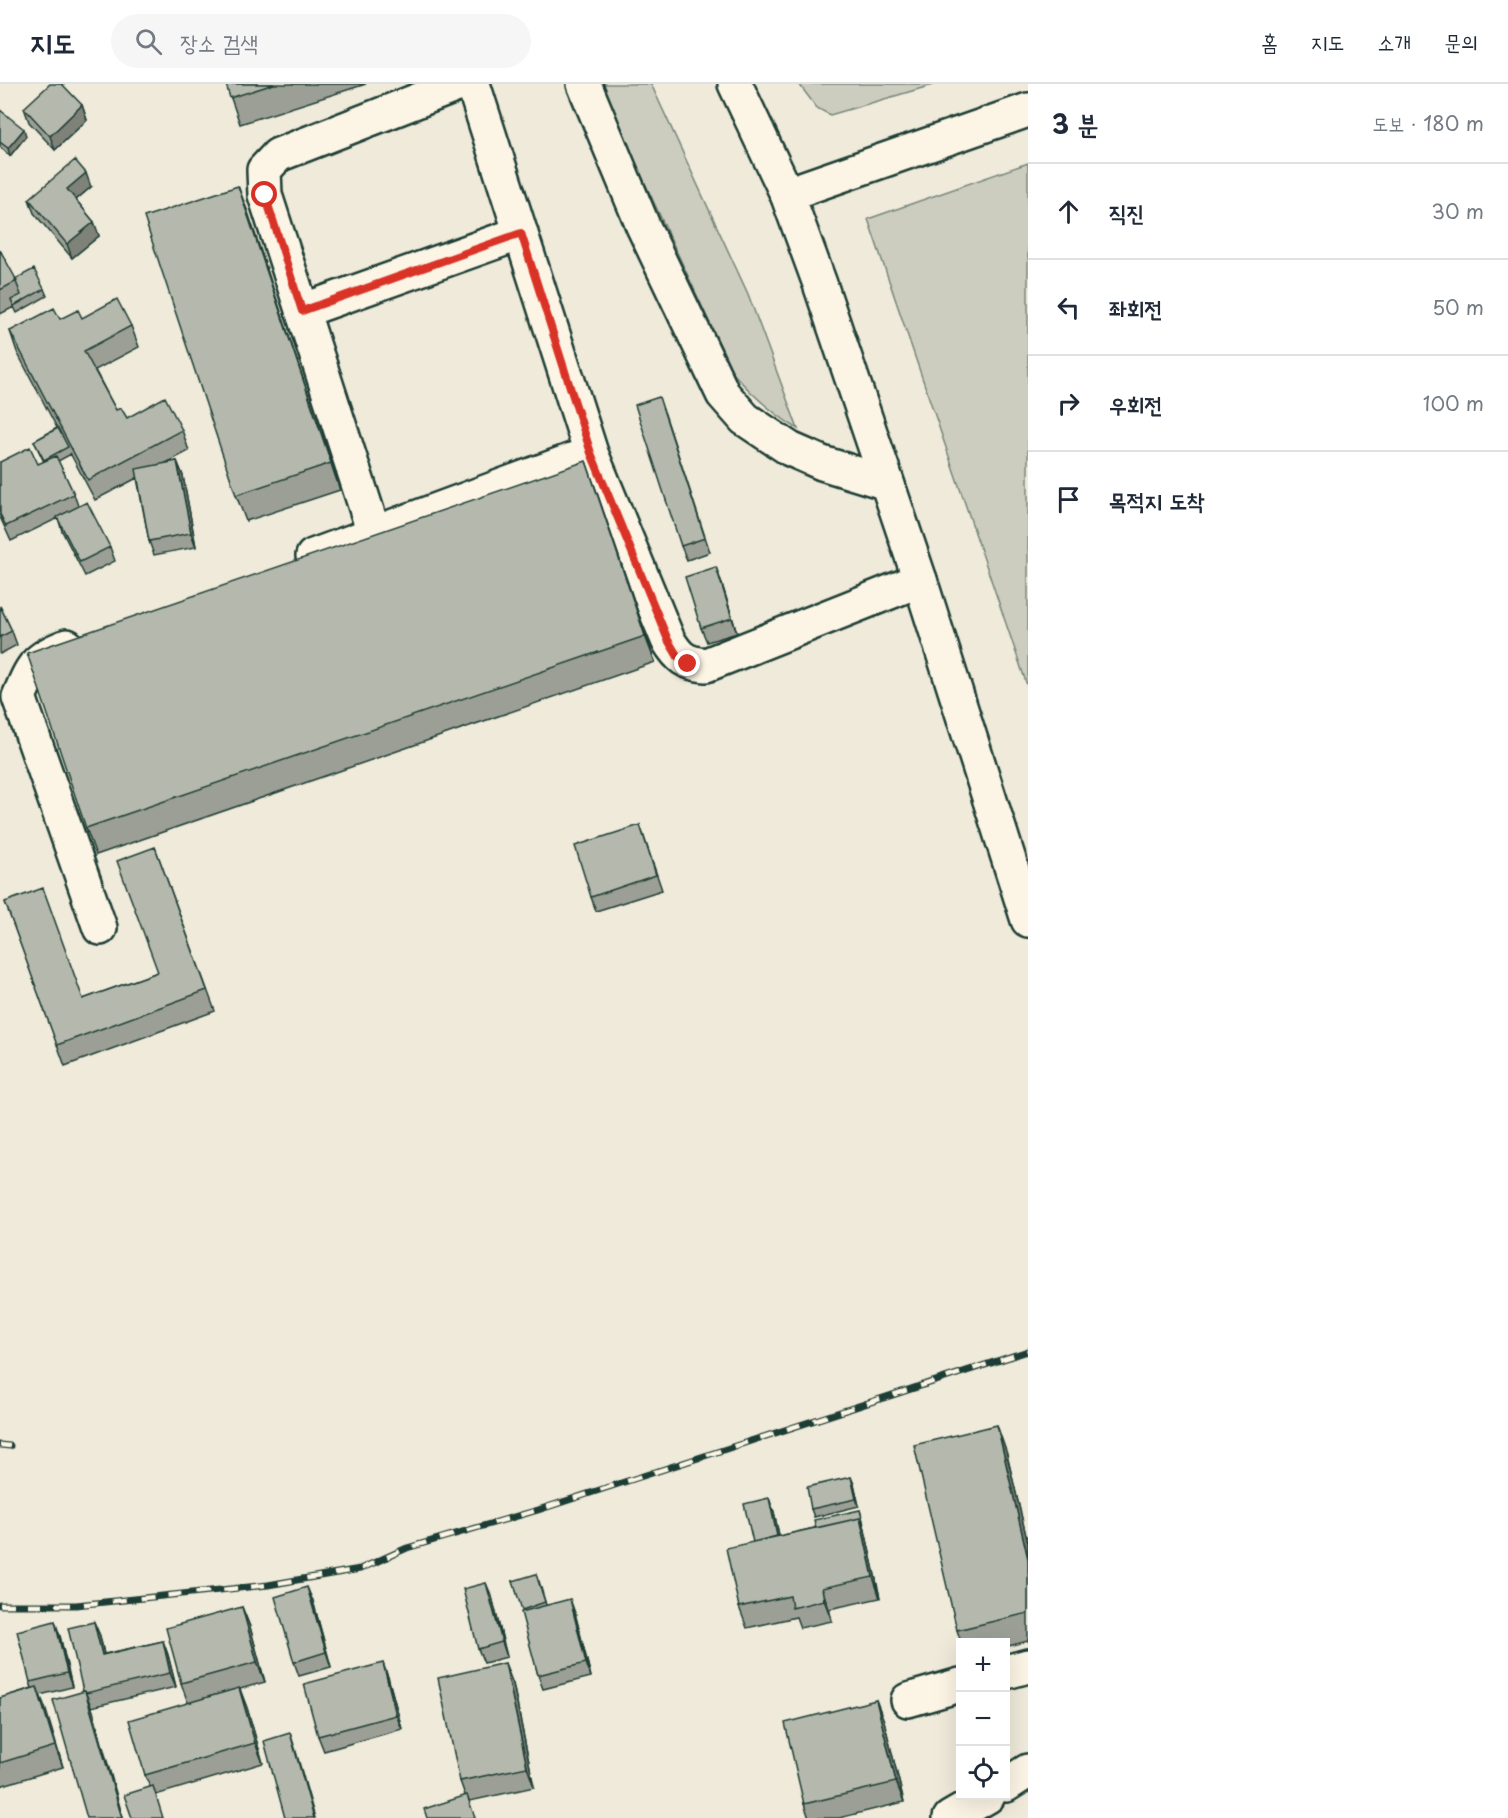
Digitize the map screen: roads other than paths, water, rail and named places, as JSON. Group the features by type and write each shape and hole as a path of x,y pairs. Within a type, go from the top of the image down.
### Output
{"main road":[{"path":"374,533 265,195 264,170 278,155 460,84"},
{"path":"473,84 591,453 668,640 678,657 688,664 706,665 920,580"},
{"path":"584,84 643,225 723,394 745,419 790,449 822,463 887,483"},
{"path":"735,84 787,194 920,580 1028,920"},
{"path":"787,194 1028,110"},
{"path":"302,311 521,233"},
{"path":"286,566 591,453"},
{"path":"99,634 44,654 28,675 19,697 99,928"},
{"path":"1010,1671 1028,1666"},
{"path":"908,1700 956,1686"},
{"path":"1010,1782 1028,1771"},
{"path":"950,1818 981,1800"}],"railway":[{"path":"0,1605 76,1605 268,1585 360,1569 407,1548 538,1510 1028,1351"},
{"path":"0,1445 10,1446"}]}
